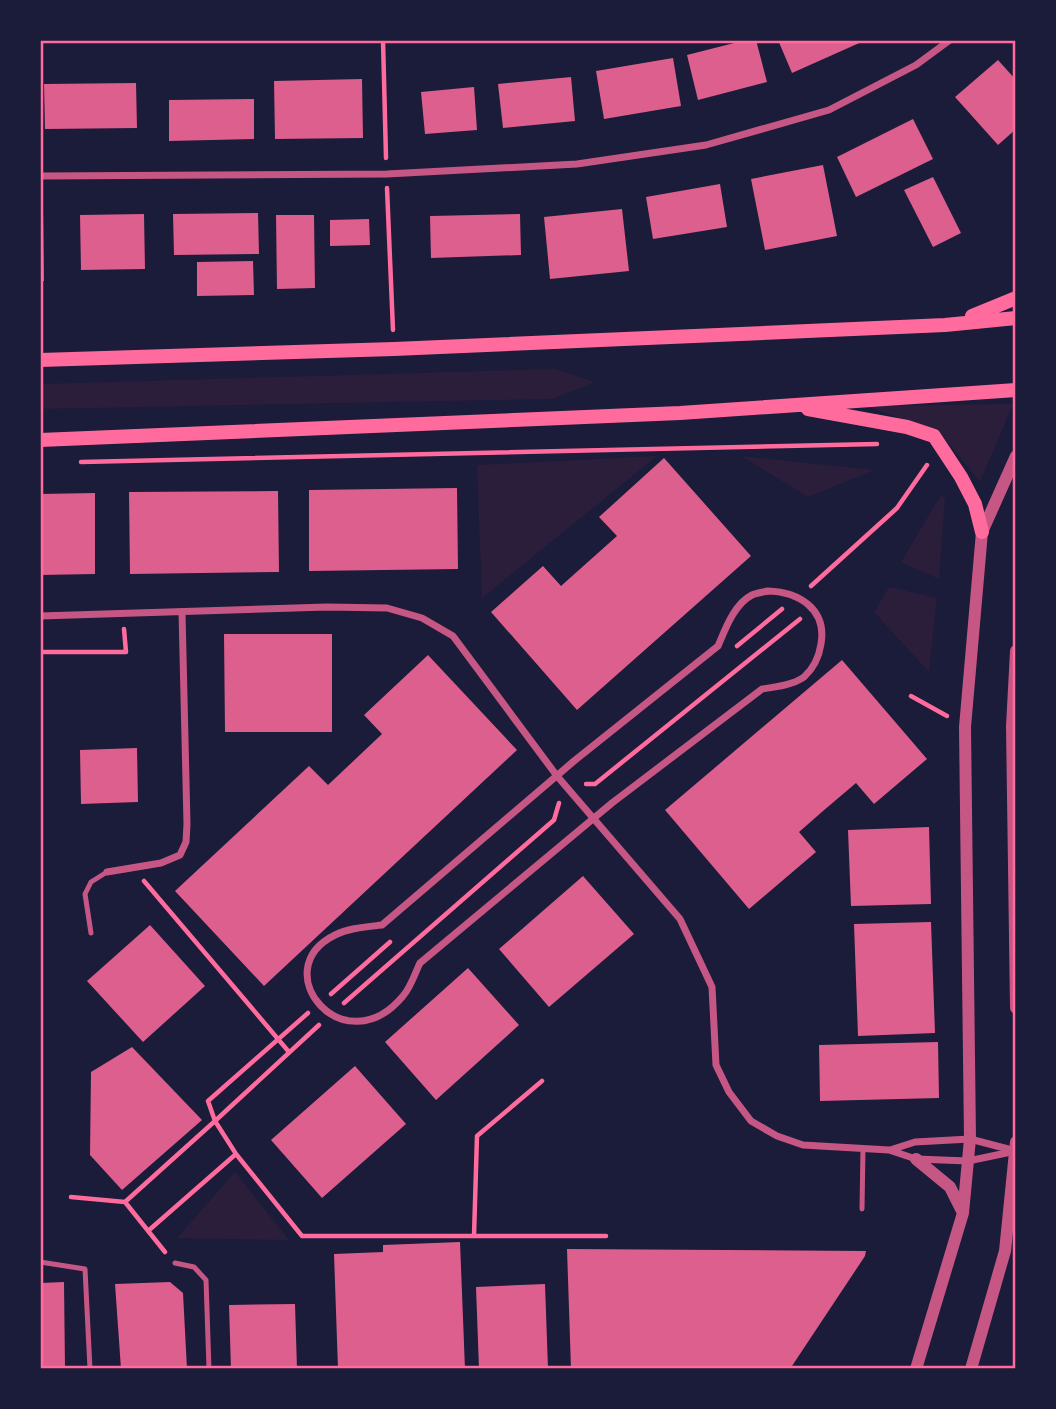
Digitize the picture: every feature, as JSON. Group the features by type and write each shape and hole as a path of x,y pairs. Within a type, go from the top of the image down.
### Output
{"main road":[{"path":"945,325 1016,298"},
{"path":"40,360 394,349 945,325 1016,317"},
{"path":"40,440 680,413 1016,390"},
{"path":"782,405 907,427 934,436 948,454 975,504 982,532"}],"street":[{"path":"40,176 387,174 577,164 706,145 829,110 916,65 950,40"},
{"path":"916,1369 963,1213 970,1139 965,727 982,532 1016,456"},
{"path":"768,591 787,592 807,602 818,618 823,633 818,659 803,677 783,686 762,689 592,818 420,963 405,994 377,1018 361,1022 344,1020 330,1015 319,1005 309,991 307,979 310,959 321,945 335,935 382,925 557,776 718,646 739,607 752,595 768,591"},
{"path":"40,616 327,607 387,608 422,618 453,636 557,776 680,919 712,987 716,1065 729,1092 751,1121 777,1136 803,1145 889,1150 916,1159 968,1161 1016,1151"},
{"path":"107,872 161,863 180,855 186,842 182,612"},
{"path":"1016,651 1016,1008"},
{"path":"889,1150 915,1142 970,1139 1016,1151"},
{"path":"971,1369 1005,1251 1016,1142"},
{"path":"916,1159 950,1187 963,1213"}],"lane":[{"path":"92,933 85,894 91,882 107,872"},
{"path":"862,1209 863,1148"},
{"path":"40,1262 85,1269 90,1369"},
{"path":"174,1263 194,1267 206,1280 209,1369"}],"path":[{"path":"383,40 394,349"},
{"path":"68,462 885,444"},
{"path":"40,652 126,652 122,614"},
{"path":"911,696 965,727"},
{"path":"132,867 289,1052"},
{"path":"474,1236 477,1136 542,1081"},
{"path":"125,1202 215,1121 208,1101"},
{"path":"148,1231 236,1154 302,1236 606,1236"},
{"path":"71,1197 125,1202 174,1263"}],"shaded area":[{"path":"555,369 595,382 552,399 40,409 40,384"},
{"path":"1013,404 980,482 940,433 866,406"},
{"path":"657,456 482,598 477,465"},
{"path":"741,456 874,470 808,497"},
{"path":"942,493 945,500 939,579 901,562"},
{"path":"889,587 937,598 929,672 874,612"},
{"path":"235,1172 289,1240 177,1238"}],"building":[{"path":"746,40 756,40 767,82 698,100 687,55"},
{"path":"778,40 866,40 792,73"},
{"path":"673,58 681,106 604,119 596,71"},
{"path":"998,60 1016,80 1016,129 998,145 955,97"},
{"path":"571,77 575,121 503,128 498,84"},
{"path":"362,79 363,138 275,139 274,81"},
{"path":"136,83 137,128 45,129 44,84"},
{"path":"474,87 477,130 425,134 421,92"},
{"path":"254,99 254,139 169,141 169,100"},
{"path":"913,119 933,159 856,197 837,157"},
{"path":"823,165 837,236 765,250 751,179"},
{"path":"933,177 961,233 933,247 904,190"},
{"path":"720,184 727,227 653,239 646,197"},
{"path":"622,209 629,271 550,279 544,217"},
{"path":"40,211 43,211 44,281 40,281"},
{"path":"258,213 259,254 174,255 173,214"},
{"path":"144,214 145,269 81,270 80,215"},
{"path":"520,214 521,255 431,258 430,216"},
{"path":"276,215 314,215 315,288 277,289"},
{"path":"369,219 370,245 330,246 330,220"},
{"path":"253,261 254,295 197,296 197,262"},
{"path":"664,458 751,556 577,710 491,612 543,566 561,586 617,536 599,517"},
{"path":"457,488 458,569 309,571 309,490"},
{"path":"278,491 279,572 130,574 129,492"},
{"path":"95,493 95,574 40,575 40,494"},
{"path":"224,634 332,634 332,732 225,732"},
{"path":"428,655 517,750 264,986 175,891 309,766 328,785 382,734 364,715"},
{"path":"842,660 927,759 874,804 856,783 799,832 816,852 749,909 665,810"},
{"path":"137,748 138,802 81,804 80,750"},
{"path":"929,827 931,904 851,906 848,830"},
{"path":"583,876 634,934 549,1007 499,949"},
{"path":"931,922 935,1033 858,1036 854,924"},
{"path":"150,925 205,986 143,1042 87,981"},
{"path":"468,968 519,1025 436,1100 385,1042"},
{"path":"938,1042 939,1098 820,1101 819,1045"},
{"path":"132,1047 202,1120 122,1190 90,1155 91,1072"},
{"path":"355,1066 406,1124 322,1198 271,1140"},
{"path":"460,1242 465,1369 338,1369 334,1254 383,1252 383,1245"},
{"path":"567,1249 866,1251 790,1369 571,1369"},
{"path":"64,1282 65,1369 40,1369 40,1283"},
{"path":"170,1282 183,1293 187,1369 121,1369 115,1284"},
{"path":"545,1284 548,1369 479,1369 476,1287"},
{"path":"295,1304 297,1369 231,1369 229,1305"}]}
